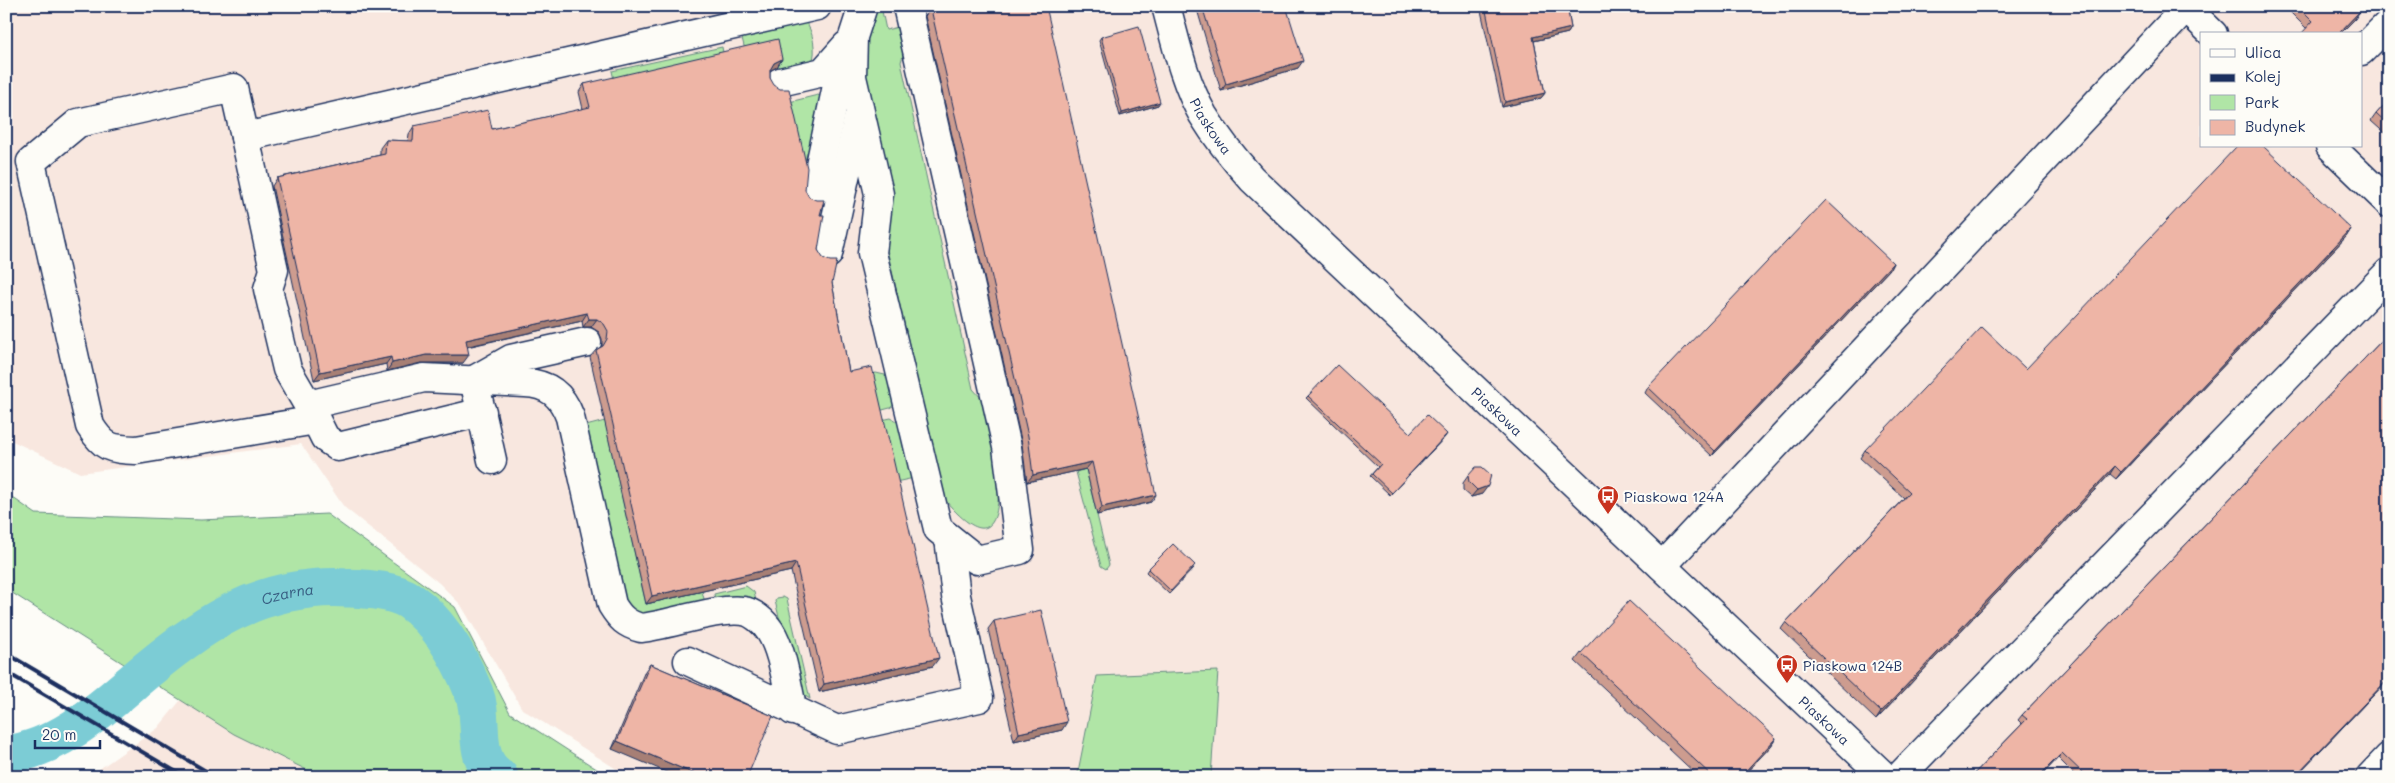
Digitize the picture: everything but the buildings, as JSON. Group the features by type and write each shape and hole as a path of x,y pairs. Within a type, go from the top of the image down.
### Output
{"lane":[{"path":"245,136 817,6"},
{"path":"814,193 838,81 862,6"},
{"path":"853,82 879,194 872,253 938,529 977,560 1020,550 1007,447 906,6"},
{"name":"Piaskowa","path":"1166,6 1186,76 1203,114 1225,148 1252,179 1885,777"},
{"path":"1662,566 2185,7 2211,32"},
{"path":"2362,50 2389,23"},
{"path":"822,224 853,82 853,37"},
{"path":"780,82 823,72 853,37"},
{"path":"482,412 338,447 324,438 312,412 287,369 268,289 274,270 234,88 78,123 31,162 90,426 100,442 114,449 136,450 312,412 424,378 538,384 549,388 566,405 612,605 621,618 630,625 641,628 727,611 744,611 759,619 770,631 777,647 794,711"},
{"path":"828,254 860,111"},
{"path":"2332,148 2389,203"},
{"path":"1900,777 2389,272"},
{"path":"474,380 511,360 587,342"},
{"path":"474,380 492,460"},
{"path":"688,661 837,730 979,698 956,596 949,538"},
{"path":"2370,777 2389,757"}],"shaded area":[{"path":"2389,6 2389,777 629,777 522,709 461,605 439,583 344,507 301,444 80,473 6,438 6,7"},
{"path":"206,669 475,777 73,777 95,772 158,728"}],"green space":[{"path":"877,6 895,6 882,11 886,30 902,26 906,44 901,62 973,389 987,405 990,413 996,452 998,494 996,512 991,524 981,528 966,521 945,500 886,245 893,193 865,75 867,31"},
{"path":"805,22 808,25 813,41 814,53 812,62 778,70 772,47 746,54 741,34"},
{"path":"722,47 724,58 615,84 612,71"},
{"path":"818,95 821,97 807,191 785,103"},
{"path":"876,373 885,375 891,381 895,404 890,408 875,412 866,375"},
{"path":"891,418 901,424 914,478 891,483 877,421"},
{"path":"605,421 646,604 702,591 706,607 650,619 627,609 582,427"},
{"path":"1086,469 1109,565 1106,569 1101,566 1076,472"},
{"path":"6,493 36,514 201,520 327,514 455,607 510,713 609,777 321,777 234,734 6,589"},
{"path":"746,586 754,592 757,605 716,604 714,594"},
{"path":"783,597 787,599 810,699 802,694 796,684 775,601 777,598"},
{"path":"1218,671 1211,777 1077,777 1097,676"}],"waterway":[{"name":"Czarna","path":"6,755 43,745 76,727 183,642 232,612 258,601 286,593 316,588 348,588 380,591 404,597 421,610 440,631 456,655 474,693 484,760 499,777"}],"railway":[{"path":"6,653 216,777"},
{"path":"6,672 185,777"}],"place":[{"name":"Piaskowa 124A","path":"1608,515"},
{"name":"Piaskowa 124B","path":"1787,684"}]}
